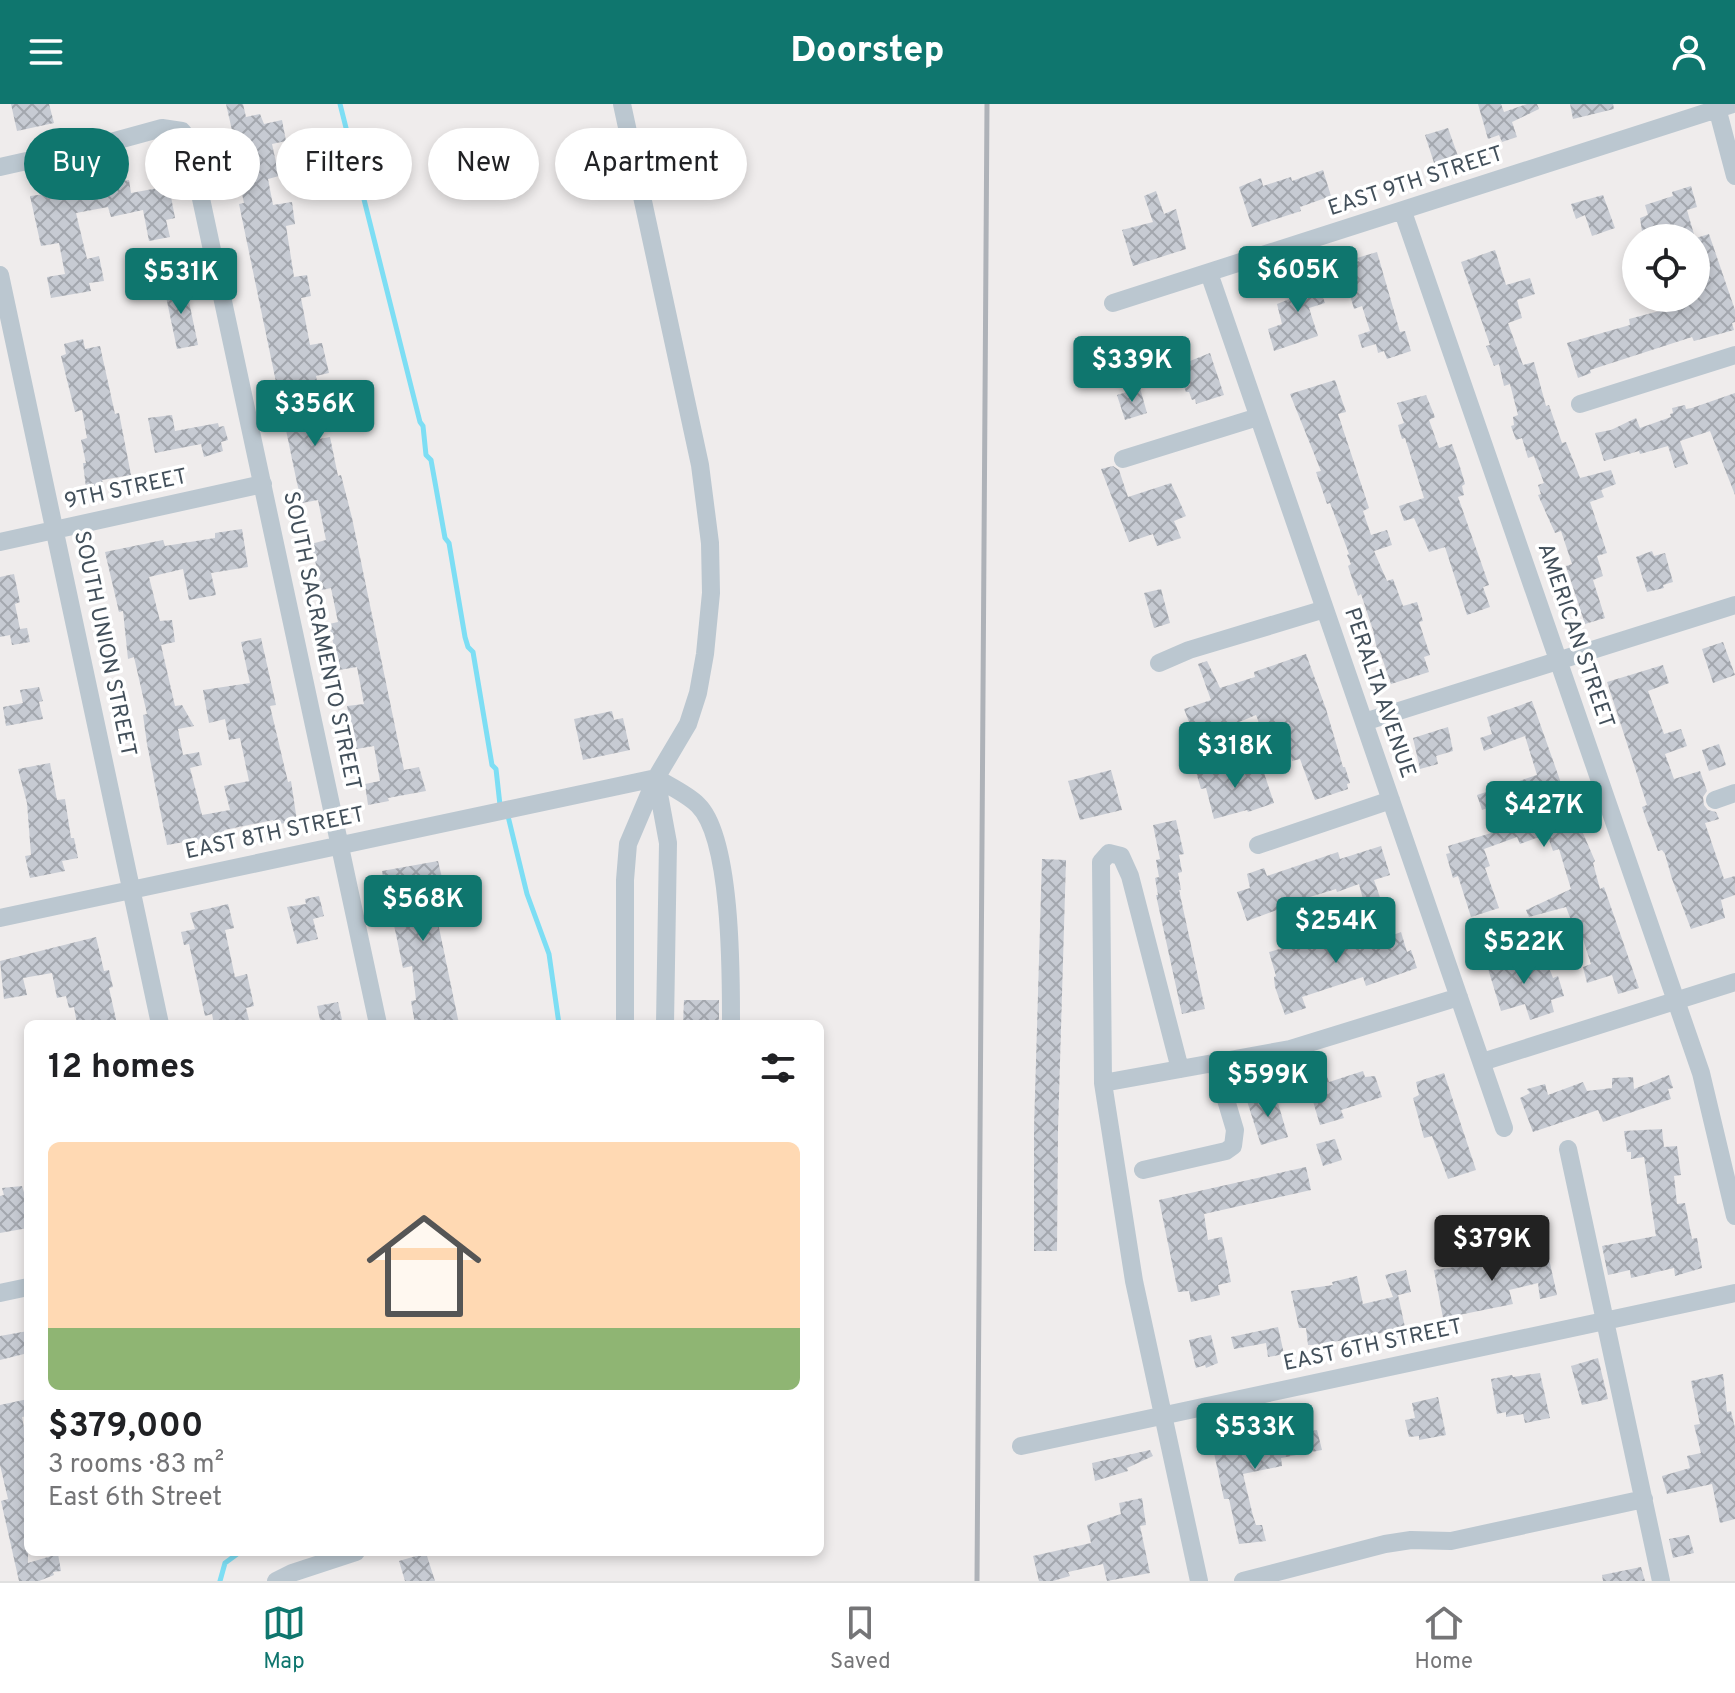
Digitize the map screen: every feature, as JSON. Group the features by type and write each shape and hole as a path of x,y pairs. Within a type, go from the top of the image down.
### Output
{"street":[{"path":"622,104 700,465 710,543 710,603 698,693 683,736 656,778 628,844 625,1020"},
{"path":"1722,106 1735,176"},
{"name":"EAST 9TH STREET","path":"1113,303 1403,212 1722,106"},
{"name":"SOUTH SACRAMENTO STREET","path":"0,167 162,128 182,131 194,146 200,194 377,1020"},
{"name":"AMERICAN STREET","path":"1403,212 1712,1110 1735,1216"},
{"name":"PERALTA AVENUE","path":"1209,273 1504,1128"},
{"name":"SOUTH UNION STREET","path":"0,275 159,1020"},
{"path":"1580,404 1735,355"},
{"path":"1123,459 1258,417"},
{"name":"9TH STREET","path":"0,542 263,484"},
{"path":"1364,722 1735,605"},
{"path":"1159,663 1189,650 1325,609"},
{"path":"656,778 668,843 665,1020"},
{"path":"656,778 698,805 712,826 722,871 727,916 731,1020"},
{"name":"EAST 8TH STREET","path":"0,918 656,778"},
{"path":"1715,800 1735,793"},
{"path":"1258,845 1391,800"},
{"path":"1180,1069 1130,876 1121,856 1109,853 1101,862 1103,1083 1134,1281 1199,1581"},
{"path":"1482,1062 1735,982"},
{"path":"1103,1083 1290,1049 1459,997"},
{"path":"1143,1170 1226,1151 1233,1146 1235,1130 1215,1063"},
{"path":"1568,1149 1661,1581"},
{"path":"0,1293 24,1288"},
{"name":"EAST 6TH STREET","path":"1021,1446 1735,1293"},
{"path":"1243,1581 1385,1544 1411,1540 1451,1541 1644,1499"},
{"path":"276,1581 345,1556"}],"building":[{"path":"11,104 49,104 54,123 17,131"},
{"path":"226,104 243,104 246,117 260,114 264,124 282,120 284,128 276,128 276,143 272,144 276,177 268,179 273,205 292,202 295,224 286,226 294,277 307,275 311,296 301,298 310,345 322,343 329,373 316,376 322,407 307,411 314,440 330,437 338,476 341,475 404,770 419,767 426,791 388,798 389,801 368,805 365,784 380,781 374,746 356,749 347,706 364,704 357,667 339,670 329,624 338,622 331,588 322,590 311,544 326,540 318,500 302,503 239,204 244,203 243,200 260,200 260,128 231,128"},
{"path":"1478,104 1501,104 1504,112 1527,104 1537,104 1539,109 1512,122 1517,137 1502,142 1499,135 1488,139"},
{"path":"1570,104 1613,104 1614,109 1573,119"},
{"path":"1448,128 1458,156 1456,160 1435,166 1425,135"},
{"path":"1323,170 1331,196 1300,207 1301,211 1252,227 1239,187 1261,178 1263,186 1291,177 1292,181"},
{"path":"129,180 131,193 145,190 145,200 172,200 175,218 166,220 170,237 149,241 143,210 111,217 108,207 76,213 87,259 99,256 104,281 89,283 91,291 51,298 47,277 65,274 59,243 41,246 31,200 129,200"},
{"path":"1691,186 1697,207 1687,210 1691,224 1641,224 1640,218 1648,215 1645,205 1673,196 1672,192"},
{"path":"1156,191 1164,214 1176,209 1186,249 1133,266 1122,230 1153,222 1144,196"},
{"path":"1603,195 1615,228 1592,236 1585,215 1576,219 1571,204"},
{"path":"1710,237 1735,310 1734,330 1694,341 1692,337 1590,370 1591,373 1578,378 1567,343 1630,325 1629,319 1655,312 1710,312"},
{"path":"1495,250 1506,285 1530,278 1535,294 1517,300 1522,318 1508,323 1523,365 1534,362 1546,406 1549,405 1562,443 1566,442 1580,478 1611,470 1616,484 1601,490 1604,497 1590,502 1607,553 1597,556 1603,576 1593,580 1605,618 1585,624 1566,566 1572,564 1561,531 1555,533 1538,495 1541,494 1538,485 1544,483 1534,456 1528,458 1522,438 1516,440 1511,426 1514,425 1513,417 1518,415 1510,384 1504,386 1499,364 1494,366 1486,346 1490,345 1461,262"},
{"path":"1377,252 1400,332 1405,331 1411,351 1387,359 1384,351 1378,353 1376,344 1362,348 1358,335 1370,331 1362,306 1354,309 1342,267"},
{"path":"1313,271 1325,303 1309,308 1318,336 1274,351 1268,329 1282,324 1277,304 1297,296 1292,278"},
{"path":"185,282 198,345 177,349 164,287"},
{"path":"83,339 85,349 100,346 115,414 119,413 131,475 102,480 103,484 86,488 83,463 86,463 81,440 87,438 82,410 75,412 61,356 66,354 64,344"},
{"path":"1185,349 1190,361 1210,353 1224,395 1196,404 1195,399 1192,400 1172,354"},
{"path":"1335,380 1346,412 1338,414 1369,508 1363,511 1371,535 1387,530 1392,545 1374,551 1387,581 1393,579 1403,606 1417,602 1423,621 1419,622 1430,655 1424,657 1429,672 1391,684 1377,650 1361,594 1358,596 1348,566 1351,564 1349,554 1316,472 1321,471 1290,394"},
{"path":"1140,388 1147,413 1125,420 1117,395"},
{"path":"1735,393 1735,495 1710,431 1680,441 1688,464 1675,468 1668,446 1604,461 1595,433 1611,430 1636,418 1640,428 1671,417 1672,408 1685,405 1686,409 1692,408"},
{"path":"1426,395 1435,417 1429,420 1439,448 1452,444 1460,467 1465,484 1462,486 1464,495 1458,497 1489,585 1483,587 1490,607 1467,615 1445,547 1429,552 1414,518 1404,521 1399,506 1424,498 1398,425 1404,423 1397,403"},
{"path":"172,415 175,431 218,423 219,427 224,426 228,440 221,442 223,451 204,457 201,444 155,453 148,418"},
{"path":"1113,466 1119,470 1128,497 1171,483 1186,516 1174,521 1181,538 1157,546 1153,534 1129,542 1101,469"},
{"path":"242,529 248,567 211,573 216,595 189,600 183,569 149,577 160,621 172,620 175,642 161,645 175,706 182,705 194,726 178,729 183,755 199,752 202,765 190,768 202,815 230,810 224,786 249,781 240,738 229,740 225,719 209,723 203,690 250,683 241,642 261,638 276,705 270,706 288,782 291,781 297,821 274,825 273,820 224,830 225,835 167,845 147,744 143,715 147,714 134,657 128,659 123,611 119,612 105,552 163,540 165,546 215,538 215,533"},
{"path":"1652,551 1654,556 1665,553 1673,582 1647,592 1636,557"},
{"path":"14,574 20,602 15,604 20,629 27,628 30,642 12,645 10,635 0,637 0,577"},
{"path":"1161,589 1170,623 1154,628 1144,593"},
{"path":"1723,642 1735,675 1713,683 1702,649"},
{"path":"1306,654 1350,783 1347,784 1348,789 1315,800 1300,759 1292,761 1286,739 1275,742 1267,722 1260,725 1256,715 1197,743 1184,709 1211,700 1198,664 1207,661 1220,688 1255,677 1254,672"},
{"path":"1663,665 1669,683 1648,691 1664,734 1681,729 1687,746 1665,754 1674,779 1700,771 1707,791 1703,797 1704,805 1716,812 1719,819 1705,823 1724,879 1735,876 1735,895 1721,900 1725,918 1691,929 1665,854 1662,850 1658,851 1646,819 1642,807 1647,805 1607,682"},
{"path":"39,687 43,719 6,726 3,707 23,703 20,690"},
{"path":"1532,701 1574,820 1580,818 1595,861 1600,889 1604,887 1639,988 1618,994 1612,975 1587,983 1583,967 1591,964 1577,921 1572,923 1566,907 1529,917 1526,910 1571,889 1559,849 1553,851 1547,834 1520,844 1517,837 1484,849 1490,866 1485,868 1499,908 1471,917 1458,876 1453,878 1446,854 1450,853 1448,846 1508,828 1501,803 1482,810 1477,795 1537,775 1525,736 1484,751 1480,738 1492,734 1487,717"},
{"path":"612,711 614,720 623,718 630,750 583,760 574,719"},
{"path":"1448,727 1453,751 1436,756 1438,764 1420,769 1413,738"},
{"path":"1719,744 1726,765 1709,771 1702,750"},
{"path":"50,763 57,800 65,799 71,838 74,838 78,858 62,861 65,871 30,878 25,856 31,855 27,803 18,769"},
{"path":"1226,763 1230,775 1261,764 1274,803 1214,819 1206,788 1201,789 1196,772"},
{"path":"1111,770 1122,810 1080,820 1068,781"},
{"path":"1176,820 1184,854 1179,855 1182,872 1178,873 1179,890 1205,1009 1182,1014 1156,895 1155,878 1159,877 1156,860 1160,859 1153,825"},
{"path":"1381,846 1390,875 1374,880 1384,909 1367,915 1359,884 1277,907 1277,910 1247,921 1237,892 1250,888 1247,874 1264,868 1267,876 1338,852 1340,859"},
{"path":"1042,859 1066,860 1057,1251 1034,1251 1034,1129"},
{"path":"438,861 444,886 431,889 458,1020 414,1020 411,1001 416,1000 412,966 403,968 394,925 407,924 401,888 386,891 382,871"},
{"path":"319,896 324,916 313,919 318,939 297,944 287,907 306,904 305,899"},
{"path":"228,904 234,928 225,930 235,977 247,974 254,1006 246,1008 249,1020 213,1020 212,1014 205,1016 189,944 184,945 181,932 195,929 190,913"},
{"path":"1367,928 1372,943 1401,932 1407,952 1411,950 1417,968 1366,986 1363,977 1302,997 1306,1008 1285,1015 1275,987 1276,976 1269,952 1293,945 1291,940 1304,936 1309,948"},
{"path":"96,937 104,971 109,970 113,987 109,988 116,1020 76,1020 74,1007 69,1008 66,996 57,998 52,973 23,978 27,995 4,999 0,961"},
{"path":"1509,952 1519,974 1548,965 1553,978 1558,976 1564,996 1551,1000 1554,1012 1530,1020 1525,1004 1501,1011 1485,959"},
{"path":"684,1000 719,1000 719,1020 683,1020"},
{"path":"338,1002 342,1020 320,1020 317,1006"},
{"path":"1363,1071 1365,1077 1375,1076 1382,1097 1341,1110 1344,1118 1320,1125 1307,1081 1327,1076 1329,1082"},
{"path":"1444,1073 1476,1170 1448,1179 1432,1136 1424,1138 1413,1098 1419,1095 1416,1082"},
{"path":"1669,1075 1673,1088 1668,1089 1671,1099 1603,1122 1598,1110 1533,1132 1520,1098 1530,1093 1527,1089 1545,1084 1548,1095 1583,1082 1587,1091 1612,1088 1612,1078 1633,1077 1634,1089"},
{"path":"1275,1093 1288,1137 1261,1145 1247,1101"},
{"path":"1662,1129 1664,1147 1677,1146 1681,1175 1674,1176 1677,1204 1685,1203 1692,1239 1697,1238 1702,1268 1675,1276 1674,1268 1631,1278 1630,1270 1608,1275 1602,1246 1656,1236 1644,1157 1631,1159 1624,1131"},
{"path":"1335,1139 1342,1160 1323,1166 1316,1144"},
{"path":"1306,1167 1311,1190 1204,1214 1208,1240 1222,1237 1231,1282 1218,1285 1220,1295 1191,1302 1189,1291 1178,1292 1159,1200"},
{"path":"22,1186 24,1229 0,1233 2,1188"},
{"path":"1546,1245 1557,1295 1540,1299 1538,1283 1509,1290 1513,1304 1459,1315 1459,1318 1443,1318 1434,1270 1462,1266 1468,1263 1466,1255 1479,1253 1482,1270 1526,1261 1524,1250"},
{"path":"1406,1270 1411,1292 1398,1295 1408,1341 1393,1344 1387,1332 1313,1349 1312,1345 1308,1345 1306,1328 1299,1328 1291,1291 1333,1285 1332,1282 1357,1276 1363,1304 1393,1297 1385,1275"},
{"path":"1278,1327 1284,1354 1268,1357 1266,1343 1234,1349 1231,1337"},
{"path":"24,1332 24,1354 0,1360 0,1336"},
{"path":"1211,1335 1218,1363 1196,1368 1189,1340"},
{"path":"1598,1358 1608,1399 1582,1405 1571,1366"},
{"path":"1540,1373 1550,1418 1525,1423 1523,1414 1506,1417 1506,1412 1497,1414 1491,1379"},
{"path":"1723,1374 1727,1412 1731,1411 1735,1428 1735,1519 1720,1523 1712,1484 1667,1494 1662,1476 1690,1468 1687,1456 1701,1453 1694,1425 1700,1424 1691,1381"},
{"path":"1438,1397 1446,1435 1419,1440 1419,1436 1409,1437 1405,1420 1415,1418 1412,1403"},
{"path":"24,1400 24,1556 28,1556 28,1563 58,1556 61,1571 53,1572 54,1575 39,1581 19,1581 1,1501 8,1499 0,1465 0,1405"},
{"path":"1274,1427 1277,1438 1317,1430 1322,1450 1281,1458 1282,1466 1243,1474 1256,1525 1262,1525 1266,1541 1239,1544 1229,1499 1224,1499 1212,1444 1229,1439 1231,1445 1261,1435 1260,1430"},
{"path":"1150,1450 1153,1456 1127,1468 1128,1471 1095,1481 1092,1463"},
{"path":"1142,1498 1146,1525 1140,1526 1150,1573 1107,1581 1103,1564 1068,1572 1070,1576 1053,1581 1039,1581 1033,1556 1091,1543 1087,1525 1121,1514 1119,1503"},
{"path":"1689,1535 1694,1553 1673,1558 1669,1539"},
{"path":"427,1556 435,1581 405,1581 399,1561"},
{"path":"1641,1567 1645,1581 1603,1581 1602,1575"}],"waterway":[{"path":"340,104 423,426 426,455 431,460 465,637 473,652 500,805"},
{"path":"507,812 527,894 549,954 558,1020"},
{"path":"220,1581 225,1563 235,1556"}],"railway":[{"path":"977,1581 987,104"}]}
